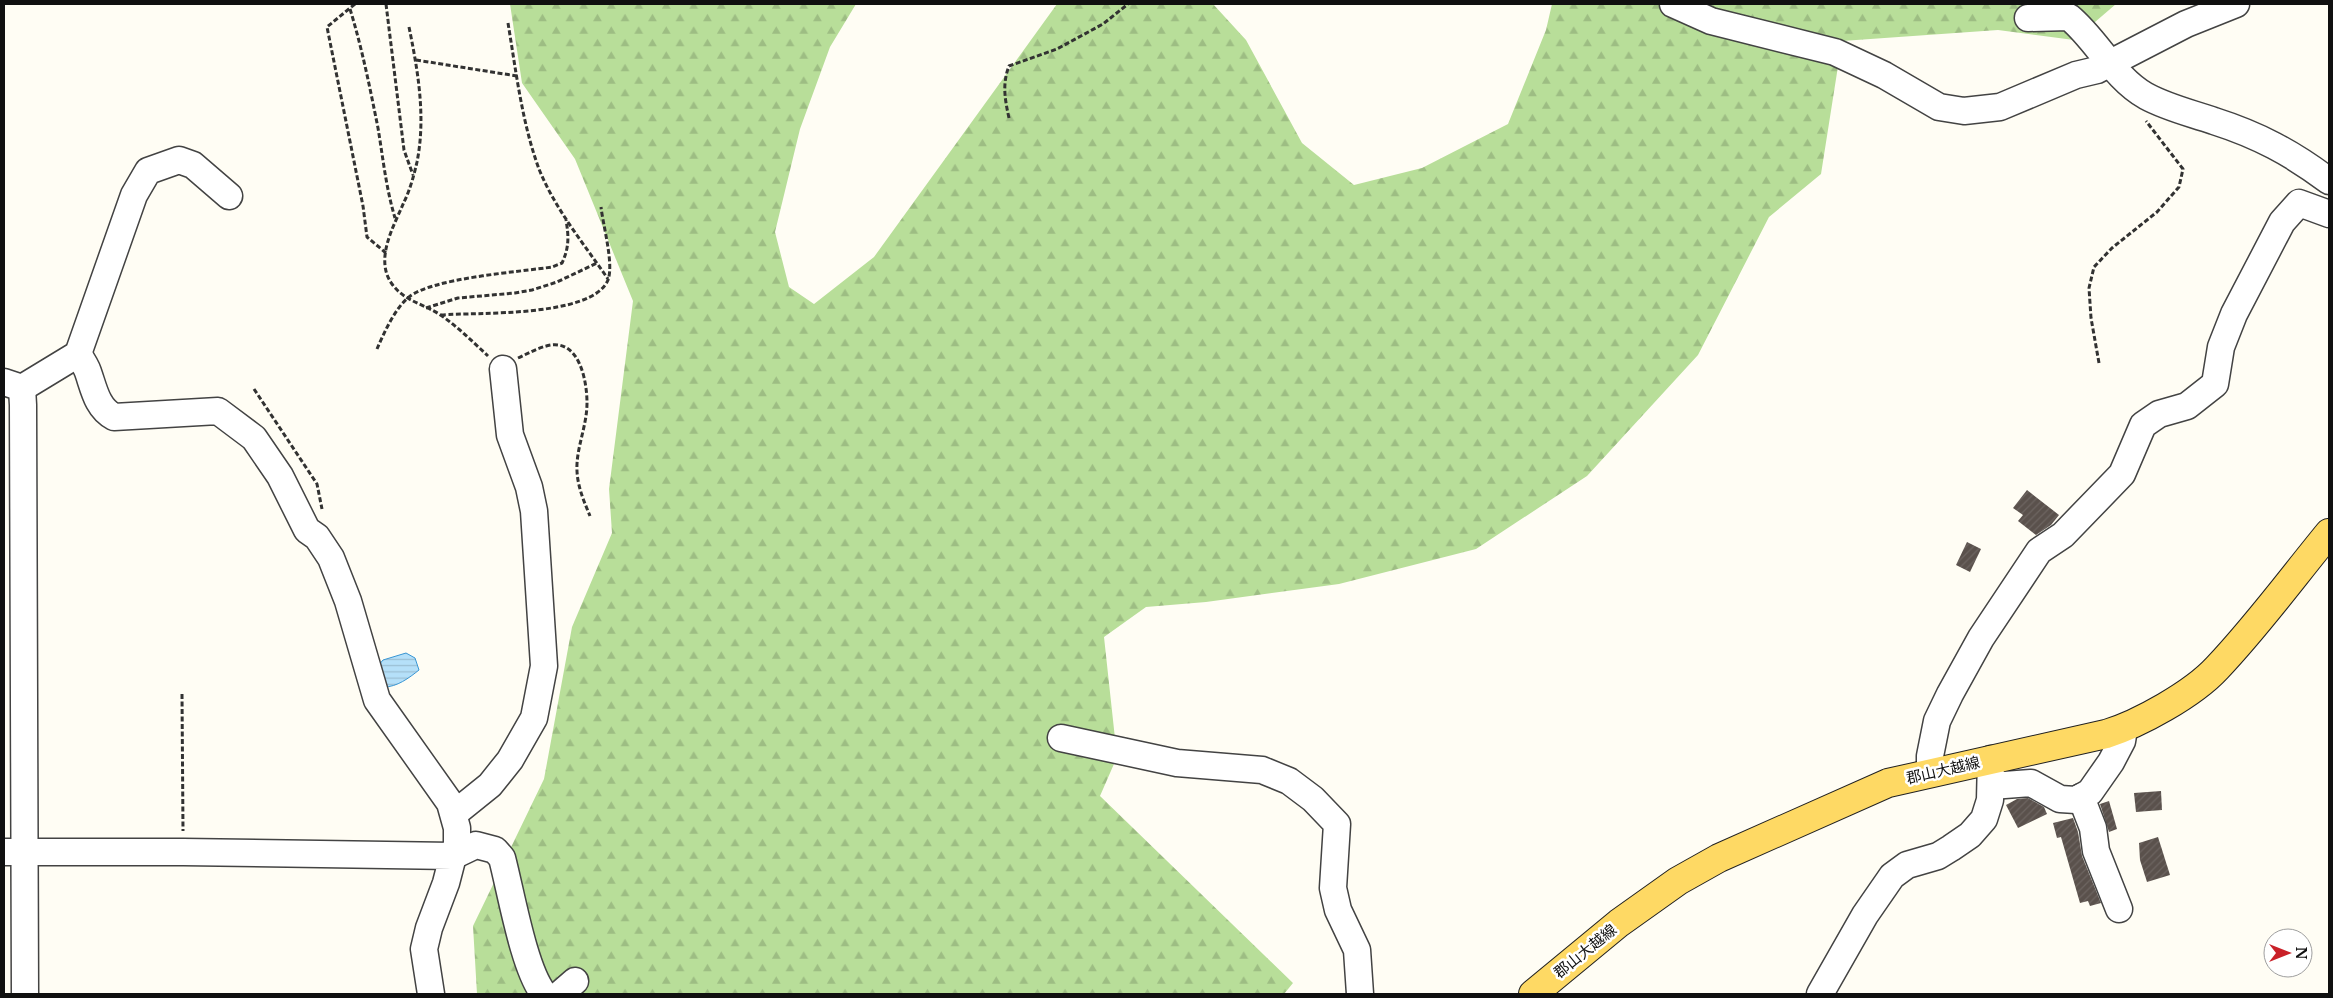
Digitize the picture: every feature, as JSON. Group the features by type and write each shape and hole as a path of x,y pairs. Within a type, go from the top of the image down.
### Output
{"main road":[{"name":"郡山大越線","path":"1532,994 1619,923 1678,881 1719,858 1888,783 1930,773 1991,772 2124,729 2154,713 2216,670 2329,532"}],"street":[{"path":"1673,4 1710,22 1835,52 1884,75 1939,108 1951,111 2000,107 2076,75 2109,65 2191,14 2236,4"},
{"path":"2028,18 2069,17 2091,37 2109,65 2137,89 2183,112 2215,121 2272,142 2301,160 2329,181"},
{"path":"25,994 14,851 13,395 78,354 134,195 148,171 179,160 199,170 229,196"},
{"path":"1930,773 1930,756 1937,721 1966,662 2039,551 2063,534 2122,474 2143,425 2159,414 2187,406 2215,384 2221,347 2234,314 2282,222 2298,203 2329,214"},
{"path":"78,354 88,371 100,403 108,414 114,417 218,411 254,438 280,476 307,530 316,537 331,558 348,601 377,700 450,803 454,814 457,844 446,884 429,928 424,949 431,994"},
{"path":"454,814 490,785 510,760 534,718 544,666 534,511 529,487 510,435 503,369"},
{"path":"1820,994 1865,915 1892,876 1907,865 1938,856 1970,835 1984,819 1990,800 1991,772 2031,783 2060,799 2076,800 2090,792 2112,762 2122,741 2124,729"},
{"path":"1060,738 1177,763 1262,770 1289,781 1312,799 1337,824 1333,888 1338,910 1356,950 1360,994"},
{"path":"2081,797 2093,828 2096,851 2119,909"},
{"path":"14,851 453,856 476,846 495,850 502,858 528,961 535,981 544,994"}],"path":[{"path":"355,4 328,26 363,206 367,237 386,253"},
{"path":"386,4 404,150 413,176"},
{"path":"1009,118 1004,87 1009,66 1057,49 1103,24 1128,4"},
{"path":"350,9 378,127 388,193 395,218"},
{"path":"508,23 521,100 540,169 566,218 608,279"},
{"path":"409,27 416,60 421,113 417,162 404,202 395,218 386,253 387,274 400,294 440,315 503,369 514,360 552,345 560,346 573,354 582,366 587,403 577,463 577,480 590,516"},
{"path":"416,60 517,76"},
{"path":"2099,363 2091,318 2089,288 2094,267 2112,248 2157,212 2179,186 2183,169 2136,105 2137,89"},
{"path":"440,315 534,311 562,307 598,292 608,279 608,252 601,207"},
{"path":"377,349 387,326 407,298 418,290 446,282 552,267 562,263 568,251 569,239 566,218"},
{"path":"425,308 458,298 532,290 557,282 597,263"},
{"path":"182,694 183,852"}],"green space":[{"path":"510,4 856,4 830,47 800,129 775,232 789,287 814,304 874,257 1057,4 1213,4 1246,40 1302,143 1354,185 1422,168 1508,124 1546,30 1552,4 2116,4 2074,40 1998,30 1842,41 1821,174 1769,217 1698,355 1587,476 1476,549 1339,584 1206,602 1146,607 1104,637 1117,757 1100,796 1293,983 1284,994 477,994 473,926 544,779 572,627 612,533 609,489 633,301 575,159 522,83"}],"water":[{"path":"406,653 415,658 419,670 398,684 384,687 378,666 383,660"}],"building":[{"path":"2027,490 2059,515 2051,525 2036,535 2018,521 2023,515 2013,508"},
{"path":"1967,542 1981,549 1970,572 1956,565"},
{"path":"2161,791 2162,810 2136,812 2134,793"},
{"path":"2028,798 2044,807 2047,814 2018,828 2006,805 2017,799"},
{"path":"2109,801 2117,829 2109,832 2100,804"},
{"path":"2073,818 2078,832 2082,856 2101,903 2090,906 2088,901 2080,903 2061,837 2057,838 2053,823"},
{"path":"2158,837 2170,875 2147,882 2140,860 2139,843"}]}
